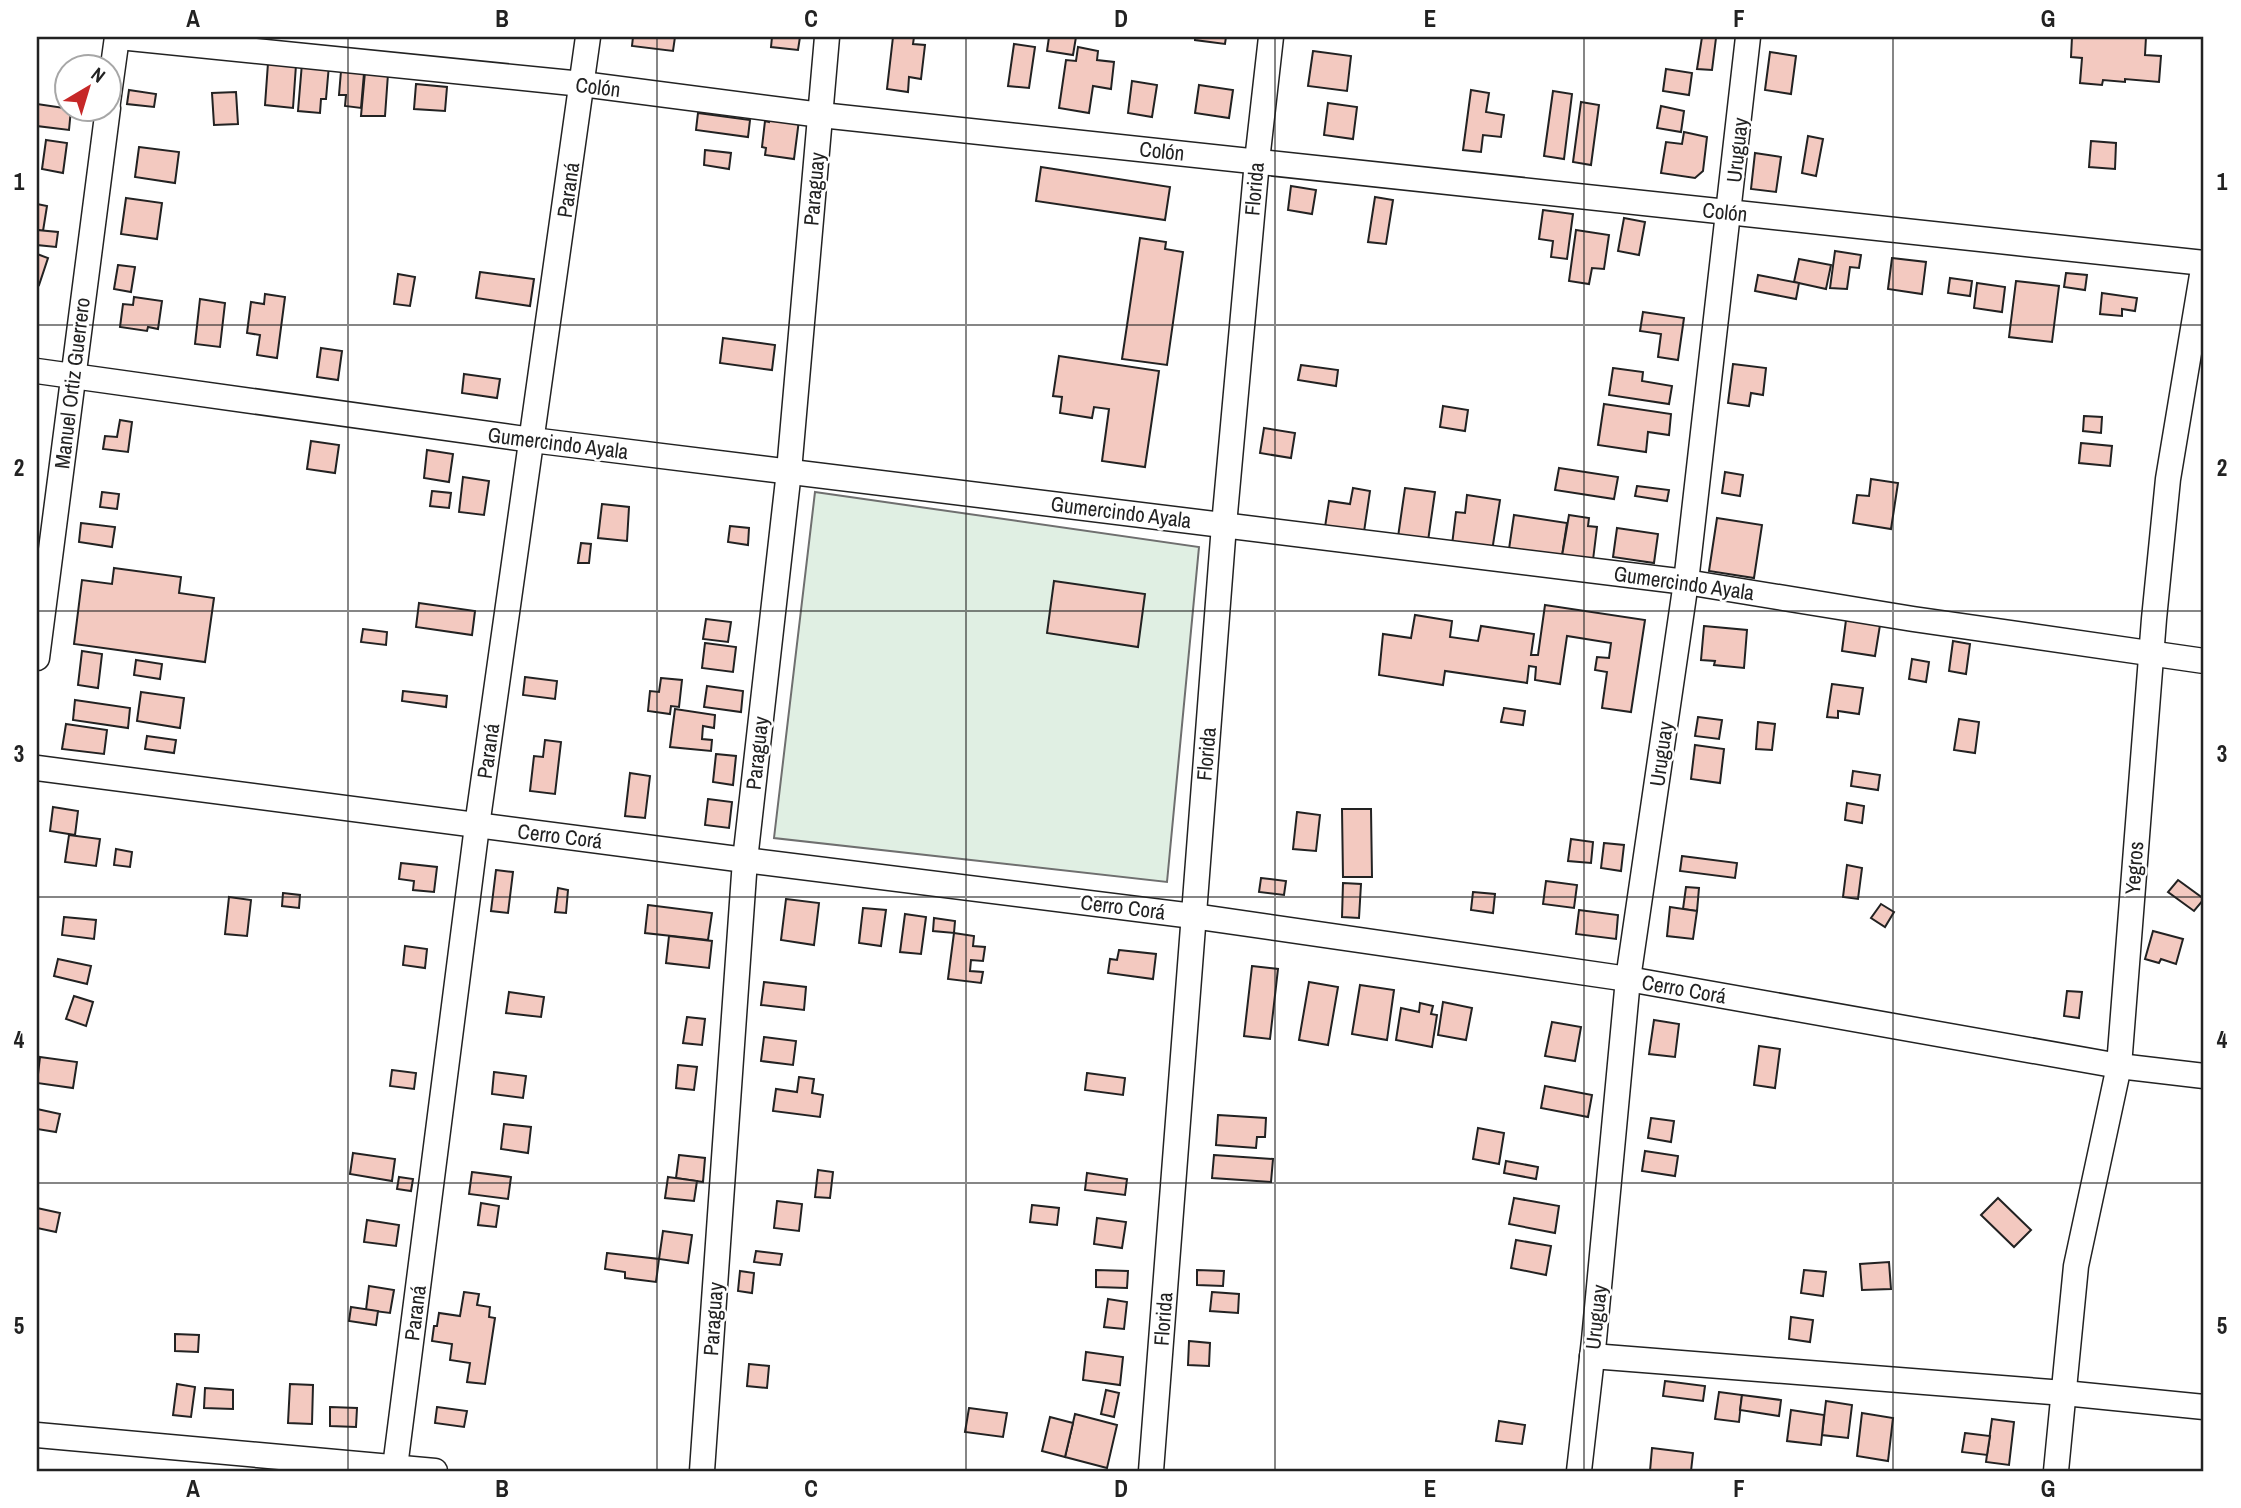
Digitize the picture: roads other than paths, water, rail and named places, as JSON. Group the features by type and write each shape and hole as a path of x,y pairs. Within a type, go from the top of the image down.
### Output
{"street":[{"name":"Colón","path":"118,37 582,84 821,115 2204,263"},
{"name":"Paraná","path":"395,1467 477,825 588,37"},
{"name":"Paraguay","path":"702,1471 746,860 789,471 827,37"},
{"name":"Florida","path":"1151,1471 1224,525 1271,37"},
{"name":"Uruguay","path":"1579,1471 1628,979 1686,582 1748,37"},
{"name":"Manuel Ortiz Guerrero","path":"37,658 106,122"},
{"name":"Yegros","path":"2056,1471 2076,1266 2119,1066 2151,654 2168,479 2204,263"},
{"name":"Gumercindo Ayala","path":"37,370 532,440 1686,582 2204,661"},
{"name":"Cerro Corá","path":"37,768 1193,916 1628,979 2119,1066 2204,1076"},
{"path":"1592,1356 2064,1393 2204,1407"},
{"path":"37,1435 435,1471"}]}
